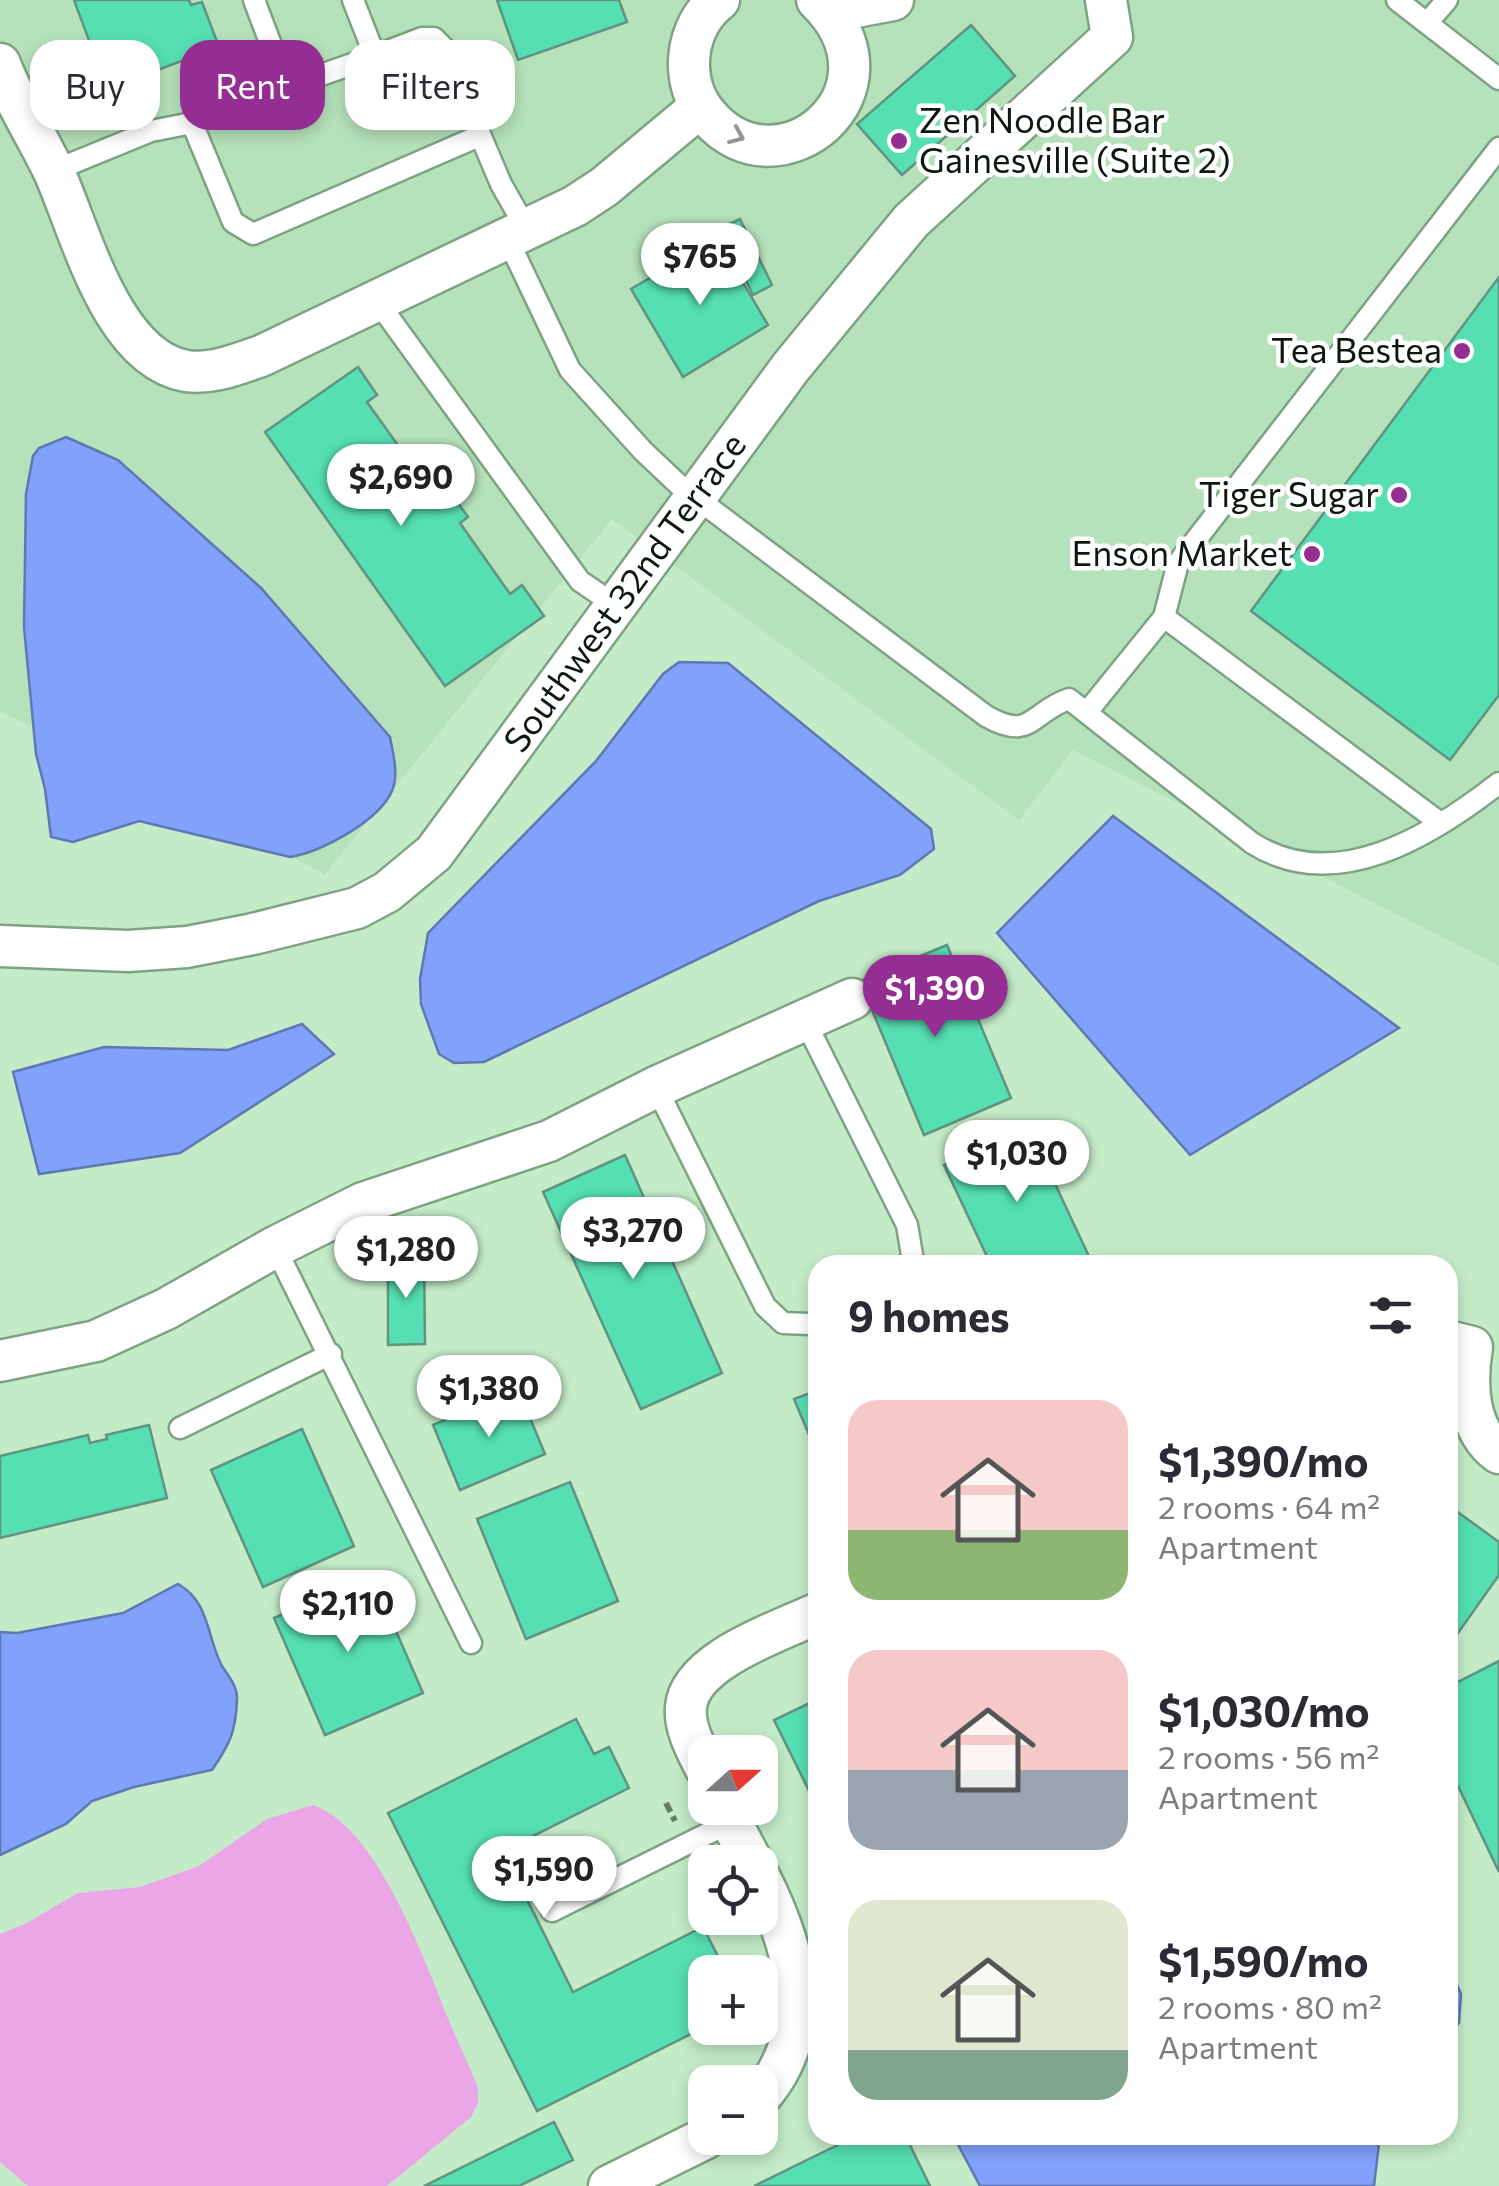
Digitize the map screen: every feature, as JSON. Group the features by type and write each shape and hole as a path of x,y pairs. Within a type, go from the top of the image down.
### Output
{"street":[{"path":"825,8 893,0"},
{"name":"Southwest 32nd Terrace","path":"0,946 128,951 187,947 357,908 387,892 434,853 791,367 910,221 1112,38 1106,0"},
{"path":"708,4 688,54 690,81 700,107 718,128 741,141 767,146 794,142 818,130 836,110 847,86 850,60 844,34 825,8"},
{"path":"2,71 53,171 124,330 154,356 186,371 224,369 261,356 518,235 604,187 700,107"},
{"path":"0,1361 96,1341 166,1308 363,1202 549,1141 656,1087 852,999"},
{"path":"1473,1348 1468,1371 1476,1425 1487,1444 1499,1452"},
{"path":"691,1735 686,1706 694,1682 714,1664 808,1618"},
{"path":"778,1920 792,1952 797,1990 794,2022 778,2072"},
{"path":"609,2186 688,2147"}],"lane":[{"path":"254,0 269,40"},
{"path":"353,0 368,40"},
{"path":"1396,0 1499,79"},
{"path":"1427,23 1447,0"},
{"path":"53,171 151,131 180,125"},
{"path":"195,130 233,222 254,234 480,136"},
{"path":"478,130 570,370 644,452 695,497 986,716 1006,728 1024,728 1052,705 1069,699 1239,833 1283,860 1320,866 1358,860 1400,845 1499,783"},
{"path":"1087,712 1164,617 1178,563 1499,148"},
{"path":"377,301 580,581 615,604"},
{"path":"1164,617 1439,822"},
{"path":"804,1020 908,1225 912,1255"},
{"path":"656,1087 765,1306 783,1323 808,1324"},
{"path":"275,1247 471,1643"},
{"path":"180,1428 330,1354"},
{"path":"552,1912 708,1825"}],"path":[{"path":"666,1803 678,1827"}],"shaded area":[{"path":"0,0 1499,0 1499,966 1073,750 1019,820 612,519 325,874 0,711"},
{"path":"313,1805 337,1818 358,1840 396,1899 478,2088 478,2103 471,2117 387,2186 28,2186 0,2162 0,1934 78,1893 140,1887 199,1866 267,1819"}],"water":[{"path":"66,437 118,460 261,588 390,737 395,771 392,791 362,824 332,842 290,857 139,821 73,842 51,837 36,754 24,627 26,494 33,456 39,448"},
{"path":"679,662 728,663 931,829 934,849 900,875 819,901 484,1062 454,1063 439,1054 421,1004 420,979 428,933 596,761 663,674"},
{"path":"1113,816 1399,1028 1190,1155 997,933"},
{"path":"302,1024 334,1054 180,1153 39,1174 13,1072 104,1047 228,1050"},
{"path":"178,1584 202,1609 216,1653 237,1694 233,1729 218,1761 212,1770 134,1787 92,1801 66,1824 0,1855 0,1632 17,1633 123,1613"},
{"path":"1458,1987 1461,1994 1458,2024"},
{"path":"958,2145 1379,2145 1374,2186 980,2186"}],"building":[{"path":"74,0 189,0 191,5 202,2 216,40 180,40 180,62 160,69 160,40 89,40"},
{"path":"497,0 619,0 627,22 518,60 515,40 511,40"},
{"path":"971,25 1015,76 902,175 857,124"},
{"path":"740,219 772,285 753,295 721,228"},
{"path":"717,239 768,325 683,377 631,289"},
{"path":"1499,277 1499,695 1450,760 1251,611"},
{"path":"358,367 377,395 367,402 417,472 429,462 468,517 460,523 510,594 522,585 544,616 445,686 265,432"},
{"path":"947,945 1011,1098 924,1135 860,981"},
{"path":"1028,1126 1088,1255 986,1255 944,1165"},
{"path":"625,1155 722,1373 641,1409 543,1192"},
{"path":"424,1257 425,1344 388,1345 388,1258"},
{"path":"518,1389 545,1454 460,1490 433,1425"},
{"path":"808,1394 808,1432 794,1399"},
{"path":"149,1425 167,1498 0,1538 0,1456 88,1435 90,1443"},
{"path":"302,1429 354,1546 263,1587 211,1470"},
{"path":"570,1482 618,1601 526,1639 477,1519"},
{"path":"1458,1512 1499,1542 1499,1575 1458,1633"},
{"path":"372,1576 423,1693 325,1735 274,1618"},
{"path":"1499,1661 1499,1872 1458,1786 1458,1682"},
{"path":"808,1704 808,1789 774,1720"},
{"path":"576,1719 594,1754 609,1747 629,1788 503,1851 573,1992 688,1934 707,1935 717,1955 688,1955 688,2036 537,2111 388,1813"},
{"path":"554,2122 573,2160 519,2186 424,2186"},
{"path":"838,2145 910,2145 930,2186 754,2186"}],"place":[{"name":"Zen Noodle Bar Gainesville (Suite 2)","path":"899,141"},
{"name":"Tea Bestea","path":"1462,351"},
{"name":"Tiger Sugar","path":"1399,495"},
{"name":"Enson Market","path":"1312,554"}]}
